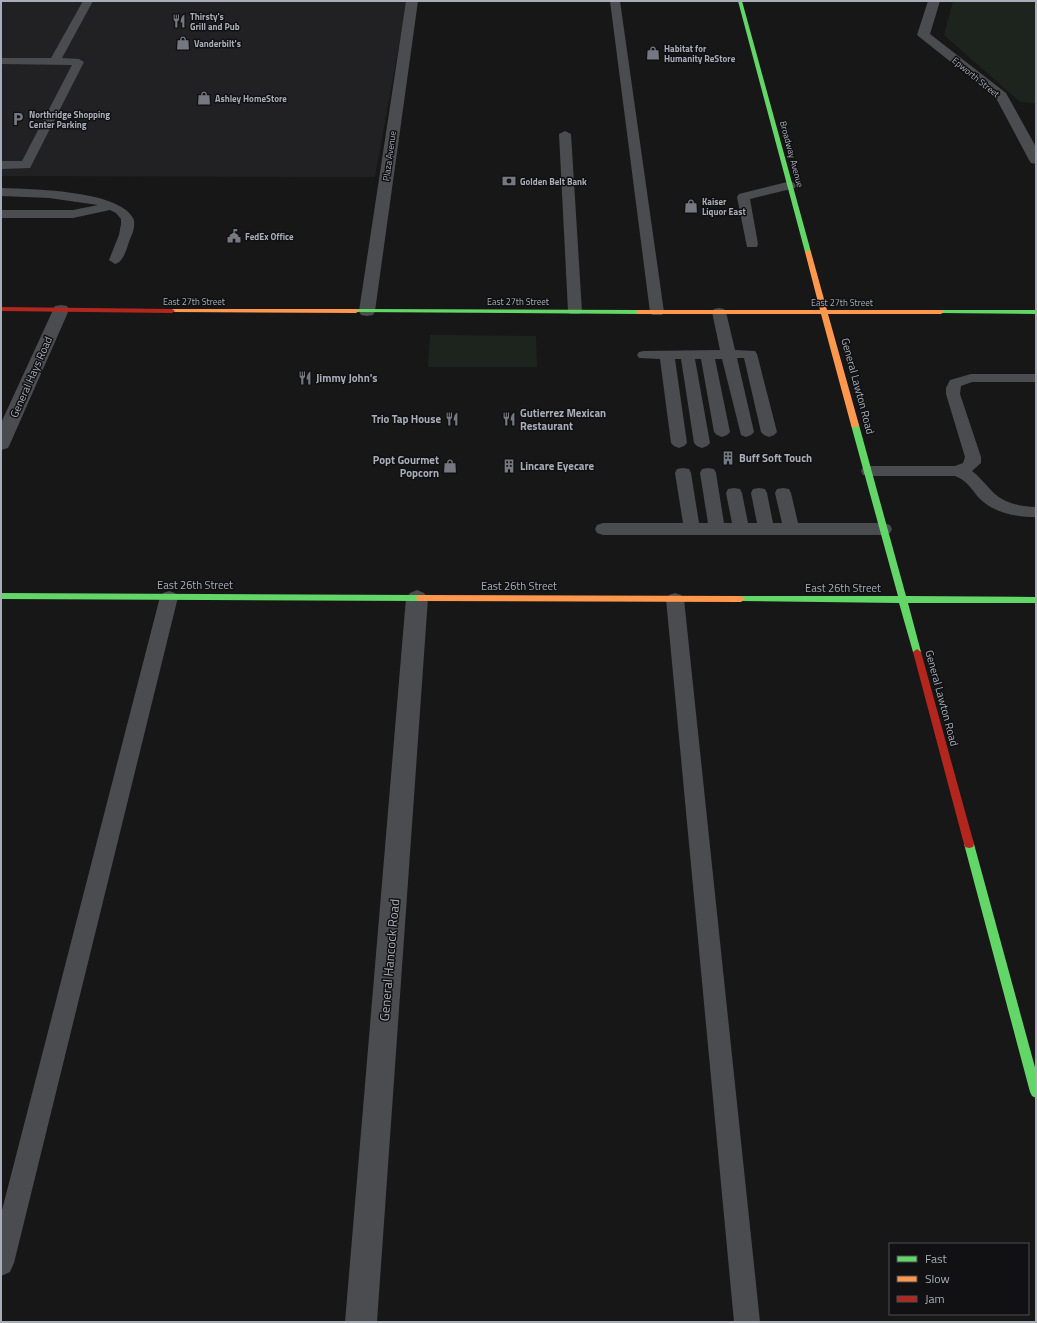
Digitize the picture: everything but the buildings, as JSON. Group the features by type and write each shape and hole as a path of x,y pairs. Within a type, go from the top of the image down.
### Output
{"street":[{"name":"Plaza Avenue","path":"367,311 412,1"},
{"name":"Broadway Avenue","path":"740,1 825,312"},
{"name":"Epworth Street","path":"934,1 923,35 1001,96 1036,160"},
{"name":"East 27th Street","path":"1,309 1036,312"},
{"name":"General Hays Road","path":"1,444 61,310"},
{"name":"General Lawton Road","path":"825,312 1036,1092"},
{"name":"East 26th Street","path":"1,596 1036,600"},
{"name":"General Hancock Road","path":"361,1322 417,598"}],"lane":[{"path":"55,61 88,1"},
{"path":"615,1 657,312"},
{"path":"1,61 79,62 26,165 1,165"},
{"path":"565,134 575,311"},
{"path":"752,244 744,197 791,185"},
{"path":"1,192 35,192 88,199 111,206 124,214 127,220 127,229 115,260"},
{"path":"1,199 88,199"},
{"path":"1,206 111,206"},
{"path":"1,214 73,214 111,206"},
{"path":"719,312 746,432"},
{"path":"688,354 702,443"},
{"path":"707,354 722,432"},
{"path":"644,355 750,354 769,432"},
{"path":"667,355 679,443"},
{"path":"869,471 955,471 968,467 973,463 973,457 953,394 955,383 971,378 1036,378"},
{"path":"955,471 971,477 990,499 996,503 1010,509 1036,512"},
{"path":"683,473 692,529"},
{"path":"708,473 717,529"},
{"path":"734,493 741,529"},
{"path":"759,493 766,529"},
{"path":"783,493 791,529"},
{"path":"603,529 884,529"},
{"path":"1,1263 169,597"},
{"path":"675,599 747,1322"}],"shaded area":[{"path":"1,1 407,1 375,177 1,176"},
{"path":"953,1 1036,1 1036,103 1020,102 944,35"},
{"path":"430,335 536,336 537,367 428,367"}],"traffic: fast":[{"path":"740,1 808,252"},
{"path":"356,311 638,312"},
{"path":"941,312 1036,312"},
{"path":"855,425 917,652"},
{"path":"1,596 419,598"},
{"path":"741,599 1036,600"},
{"path":"969,844 1036,1092"}],"traffic: slow":[{"path":"808,252 855,425"},
{"path":"172,311 356,311"},
{"path":"638,312 941,312"},
{"path":"419,598 741,599"}],"traffic: jam":[{"path":"1,309 172,311"},
{"path":"917,652 969,844"}],"place":[{"name":"Thirsty's Grill and Pub","path":"179,21"},
{"name":"Vanderbilt's","path":"183,43"},
{"name":"Habitat for Humanity ReStore","path":"653,53"},
{"name":"Ashley HomeStore","path":"204,98"},
{"name":"Northridge Shopping Center Parking","path":"18,119"},
{"name":"Golden Belt Bank","path":"509,181"},
{"name":"Kaiser Liquor East","path":"691,206"},
{"name":"FedEx Office","path":"234,236"},
{"name":"Jimmy John's","path":"305,378"},
{"name":"Trio Tap House","path":"452,419"},
{"name":"Gutierrez Mexican Restaurant","path":"509,419"},
{"name":"Buff Soft Touch","path":"728,458"},
{"name":"Popt Gourmet Popcorn","path":"450,466"},
{"name":"Lincare Eyecare","path":"509,466"}]}
